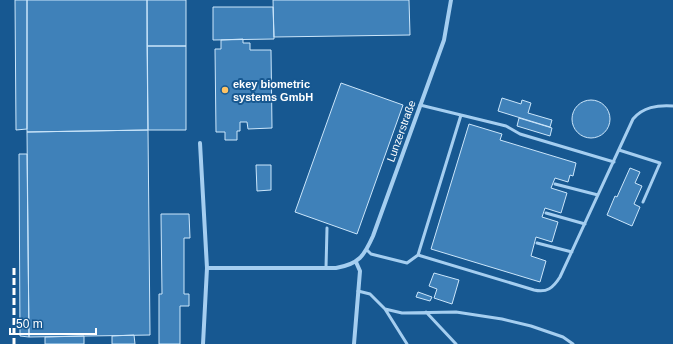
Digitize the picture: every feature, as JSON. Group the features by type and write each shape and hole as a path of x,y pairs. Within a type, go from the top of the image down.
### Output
{"street":[{"name":"Lunzerstraße","path":"356,262 367,250 444,40 451,0"},
{"path":"200,143 207,268 203,344"},
{"path":"207,268 326,268 346,266 356,262 360,271 354,344"}],"lane":[{"path":"420,105 506,126 520,134 614,162"},
{"path":"418,255 540,292 554,286 572,252 633,119 638,113 653,106 673,106"},
{"path":"367,250 371,254 407,263 418,255 462,115"},
{"path":"619,150 660,163 643,202"},
{"path":"555,184 598,195"},
{"path":"546,214 585,224"},
{"path":"326,268 327,228"},
{"path":"537,243 572,252"},
{"path":"358,291 370,294 386,309 407,344"},
{"path":"386,309 402,312 456,312 502,318 563,337 573,344"},
{"path":"426,312 456,344"}],"building":[{"path":"15,0 27,0 27,129 16,130"},
{"path":"27,0 147,0 148,130 27,132"},
{"path":"147,0 186,0 186,46 147,46"},
{"path":"273,0 409,0 410,35 274,37"},
{"path":"213,7 273,7 274,39 213,40"},
{"path":"243,39 243,43 250,43 250,50 271,50 272,128 248,129 247,122 240,122 240,131 237,131 237,140 225,140 225,132 216,132 215,49 221,49 221,40"},
{"path":"147,46 186,46 186,130 148,130"},
{"path":"341,83 403,105 357,234 295,212"},
{"path":"502,98 521,104 522,100 531,103 528,113 552,120 550,127 498,111"},
{"path":"587,100 595,100 602,103 607,108 610,119 607,130 602,135 595,138 587,138 580,135 575,130 572,123 572,115 575,108 580,103"},
{"path":"519,118 552,128 550,136 517,126"},
{"path":"469,124 502,134 500,140 576,163 573,176 570,175 568,182 555,178 551,188 567,193 561,213 545,208 542,217 558,222 552,242 536,237 531,256 546,261 540,282 431,249"},
{"path":"148,130 150,335 29,337 27,132"},
{"path":"19,154 27,154 29,337 20,336"},
{"path":"256,165 271,165 271,190 257,191"},
{"path":"630,168 640,172 635,183 642,186 634,204 640,207 632,226 607,215"},
{"path":"161,214 189,214 190,238 184,238 184,294 189,294 189,306 180,306 180,344 159,344 159,294 162,294"},
{"path":"434,273 459,280 452,304 434,298 437,289 429,286"},
{"path":"418,292 432,297 430,301 416,297"},
{"path":"134,335 135,344 112,344 112,336"},
{"path":"84,336 84,344 45,344 45,337"}],"railway":[{"path":"14,268 14,344"}],"place":[{"name":"ekey biometric systems GmbH","path":"225,90"}]}
